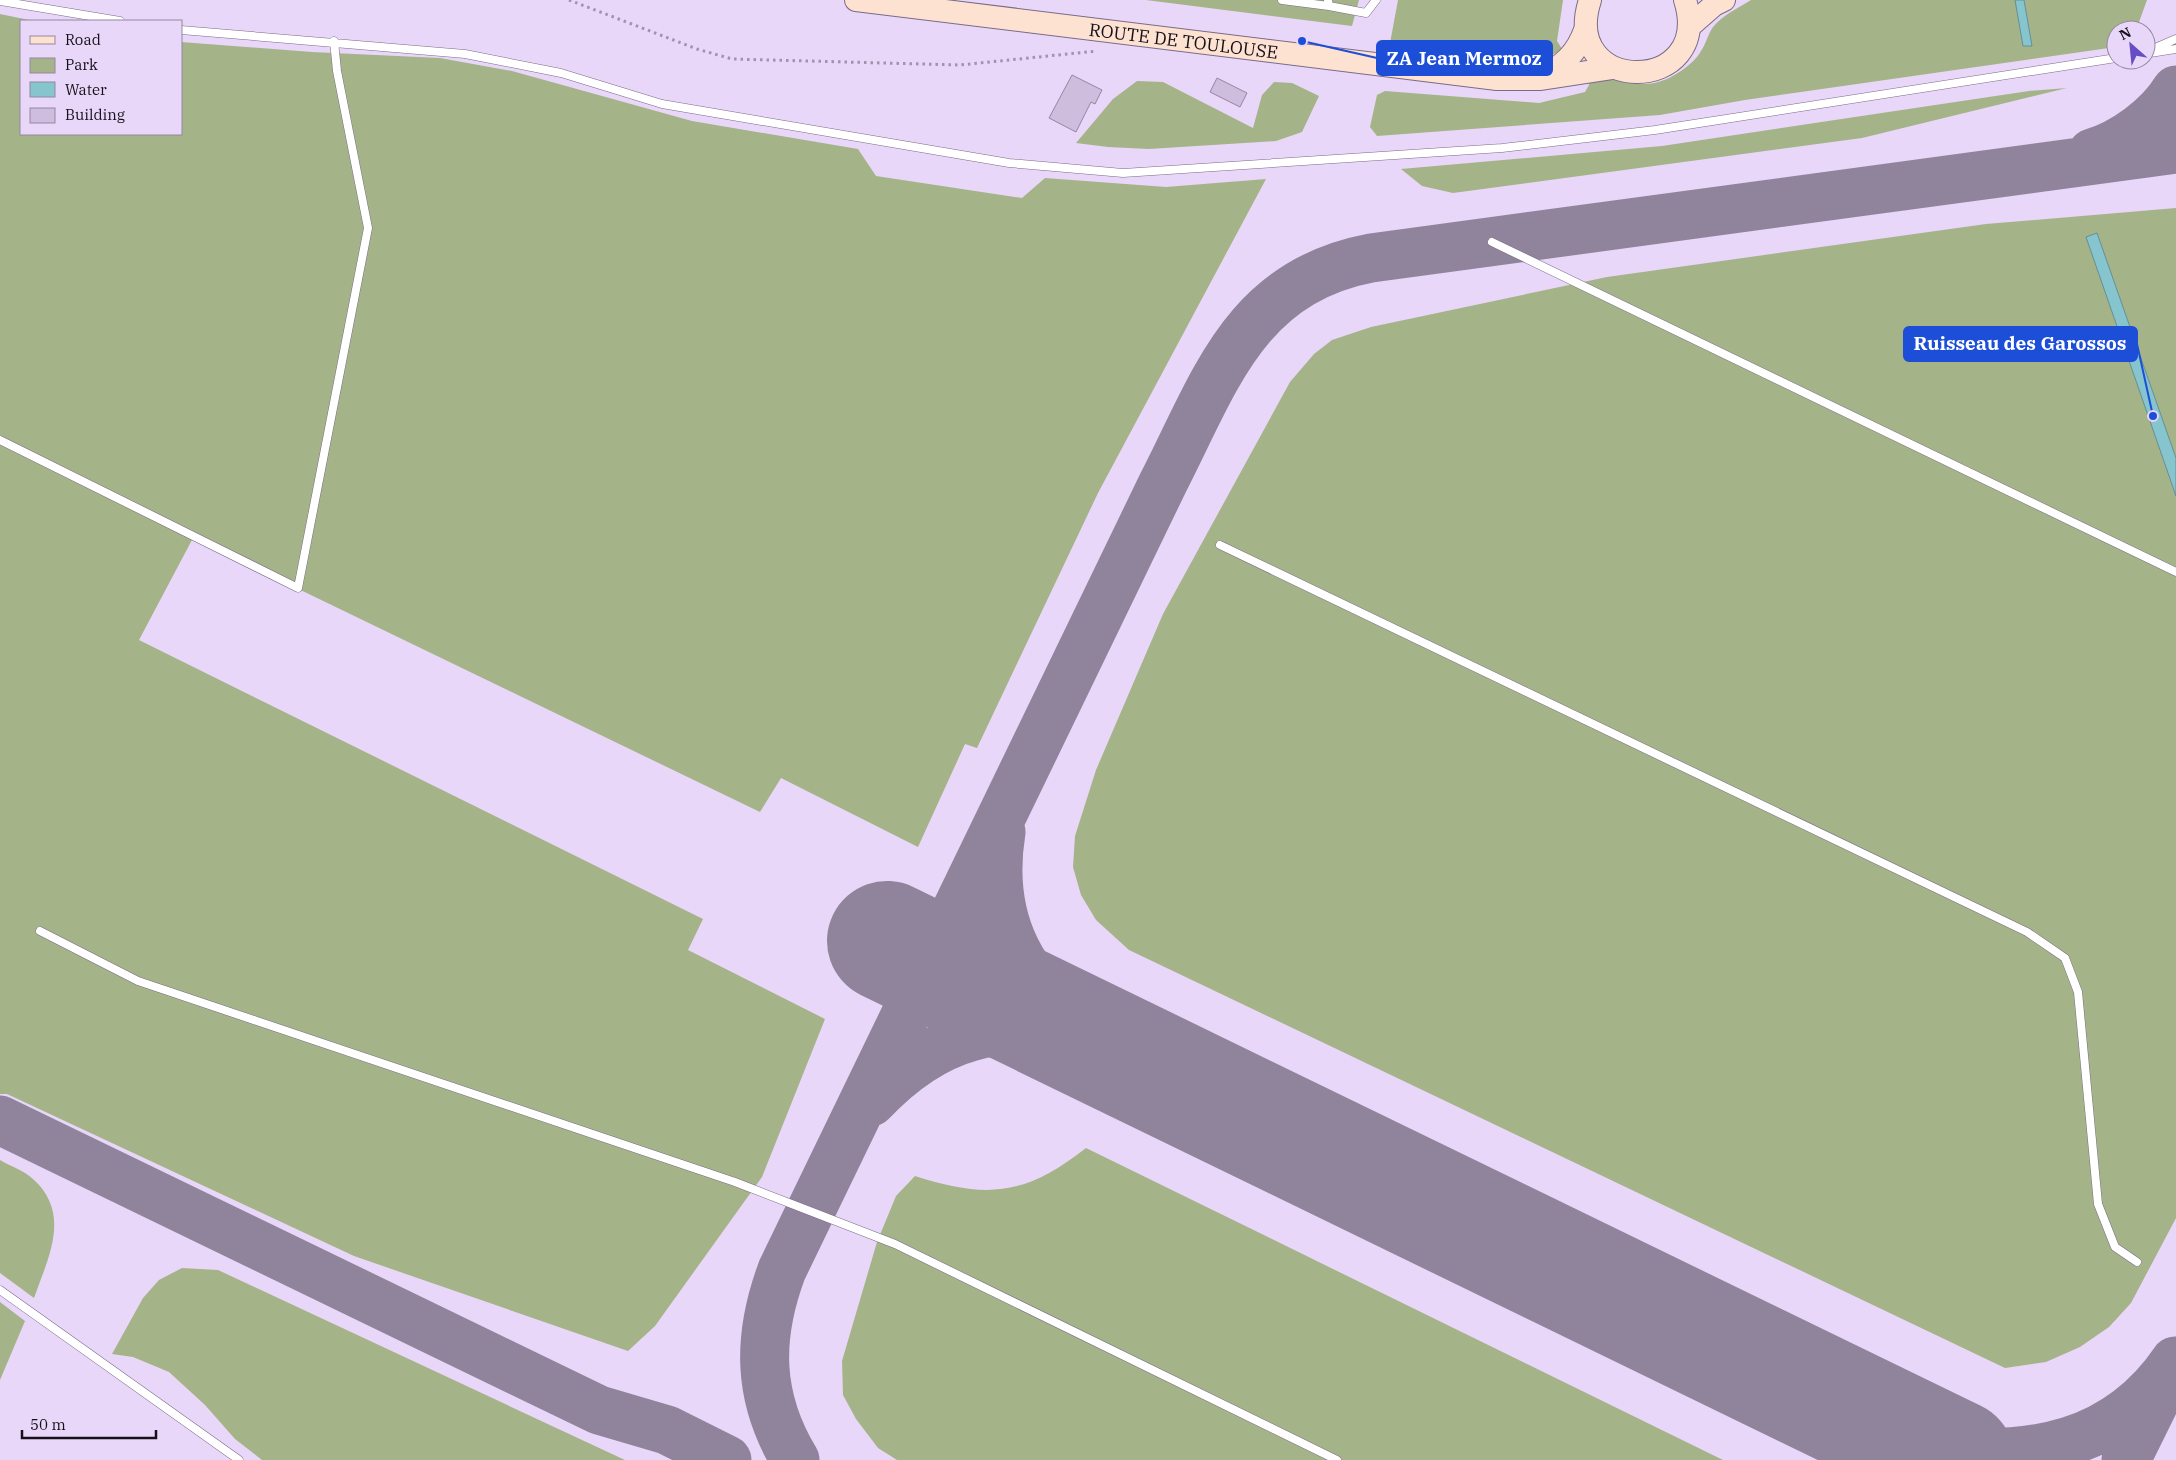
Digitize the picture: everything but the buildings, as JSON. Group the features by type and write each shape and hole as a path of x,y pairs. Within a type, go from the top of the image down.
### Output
{"main road":[{"name":"ROUTE DE TOULOUSE","path":"856,0 1515,81 1540,80 1613,68"},
{"path":"1540,80 1572,56 1580,45 1585,30 1585,14 1590,0"},
{"path":"1585,30 1595,52 1613,68 1627,73 1642,74 1656,71 1668,64 1679,54 1686,40 1690,26 1685,0"},
{"path":"1690,26 1714,5 1724,0"}],"lane":[{"path":"1282,0 1328,3 1366,13 1376,0"},
{"path":"0,1 114,20"},
{"path":"182,30 334,41 465,54 561,73 662,104 893,145 1009,163 1123,173 1502,148 1636,133 2106,60"},
{"path":"2156,48 2176,39"},
{"path":"0,440 298,588 368,228 336,71 334,41"},
{"path":"2156,52 2176,49"},
{"path":"1492,242 2176,572"},
{"path":"1220,546 2027,932 2065,958 2078,992 2098,1204 2115,1247 2137,1262"},
{"path":"40,931 138,981 735,1182 895,1244 1337,1460"},
{"path":"0,1290 239,1460"}],"path":[{"path":"569,0 697,49 732,59 766,61 869,61 960,65 1105,51"}],"green space":[{"path":"1146,0 1359,0 1352,26"},
{"path":"1398,0 1563,0 1557,41 1562,49 1544,58 1524,64 1501,66 1454,63 1388,54"},
{"path":"1751,0 2147,0 2140,20 2106,20 2106,48 1745,100 1660,115 1377,136 1370,127 1377,95 1385,91 1539,103 1585,92 1589,85 1589,76 1641,84 1664,80 1682,70 1698,56 1713,27 1731,12"},
{"path":"0,14 29,20 20,20 20,135 182,135 182,42 312,52 440,58 512,71 692,121 858,149 876,176 1022,198 1045,178 1166,187 1266,179 1098,493 977,748 965,744 918,847 781,778 760,812 193,538 139,640 703,919 688,950 825,1019 762,1177 655,1326 628,1351 354,1256 7,1094 0,1094"},
{"path":"1137,81 1163,82 1253,128 1262,95 1274,82 1292,83 1319,96 1302,132 1276,141 1149,149 1076,143 1113,99"},
{"path":"2067,88 1862,138 1453,193 1422,186 1401,169 1662,146 2029,91"},
{"path":"2176,208 2176,1218 2131,1303 2109,1327 2080,1347 2046,1362 2005,1368 1129,950 1096,920 1081,895 1073,867 1075,836 1096,770 1163,614 1290,382 1314,354 1332,340 1371,327 1607,277 1986,224"},
{"path":"1086,1148 1723,1460 897,1460 878,1448 856,1419 843,1395 842,1361 877,1242 896,1196 915,1176 964,1188 1005,1189 1044,1176"},
{"path":"0,1160 30,1176 45,1193 52,1207 54,1221 53,1237 50,1252 34,1298 0,1273"},
{"path":"182,1268 218,1270 625,1460 262,1460 235,1439 205,1405 169,1372 133,1357 112,1354 143,1298 159,1280"},
{"path":"0,1302 25,1321 0,1380"}],"water":[{"path":"2015,0 2024,0 2032,46 2023,46"},
{"path":"2097,233 2176,458 2176,496 2086,237"}],"taxiway":[{"path":"2092,153 2116,143 2139,129 2160,110 2176,90"},
{"path":"795,1460 773,1413 765,1366 768,1319 782,1270 1200,409 1218,374 1239,342 1263,313 1292,289 1328,270 1371,258 2176,149"},
{"path":"1001,832 998,866 999,896 1005,924 1016,949 1030,973 1047,996 1091,1040"},
{"path":"871,1102 895,1079 920,1060 945,1046 972,1036 999,1031 1028,1030 1058,1033 1091,1040"},
{"path":"0,1120 599,1410 667,1430 727,1460"},
{"path":"1934,1450 1970,1453 2004,1452 2038,1449 2069,1441 2099,1429 2127,1412 2152,1390 2175,1361"},
{"path":"2126,1460 2159,1393"}],"runway":[{"path":"887,941 1955,1460"}],"place":[{"name":"ZA Jean Mermoz","path":"1302,41"},
{"name":"Ruisseau des Garossos","path":"2153,416"}]}
